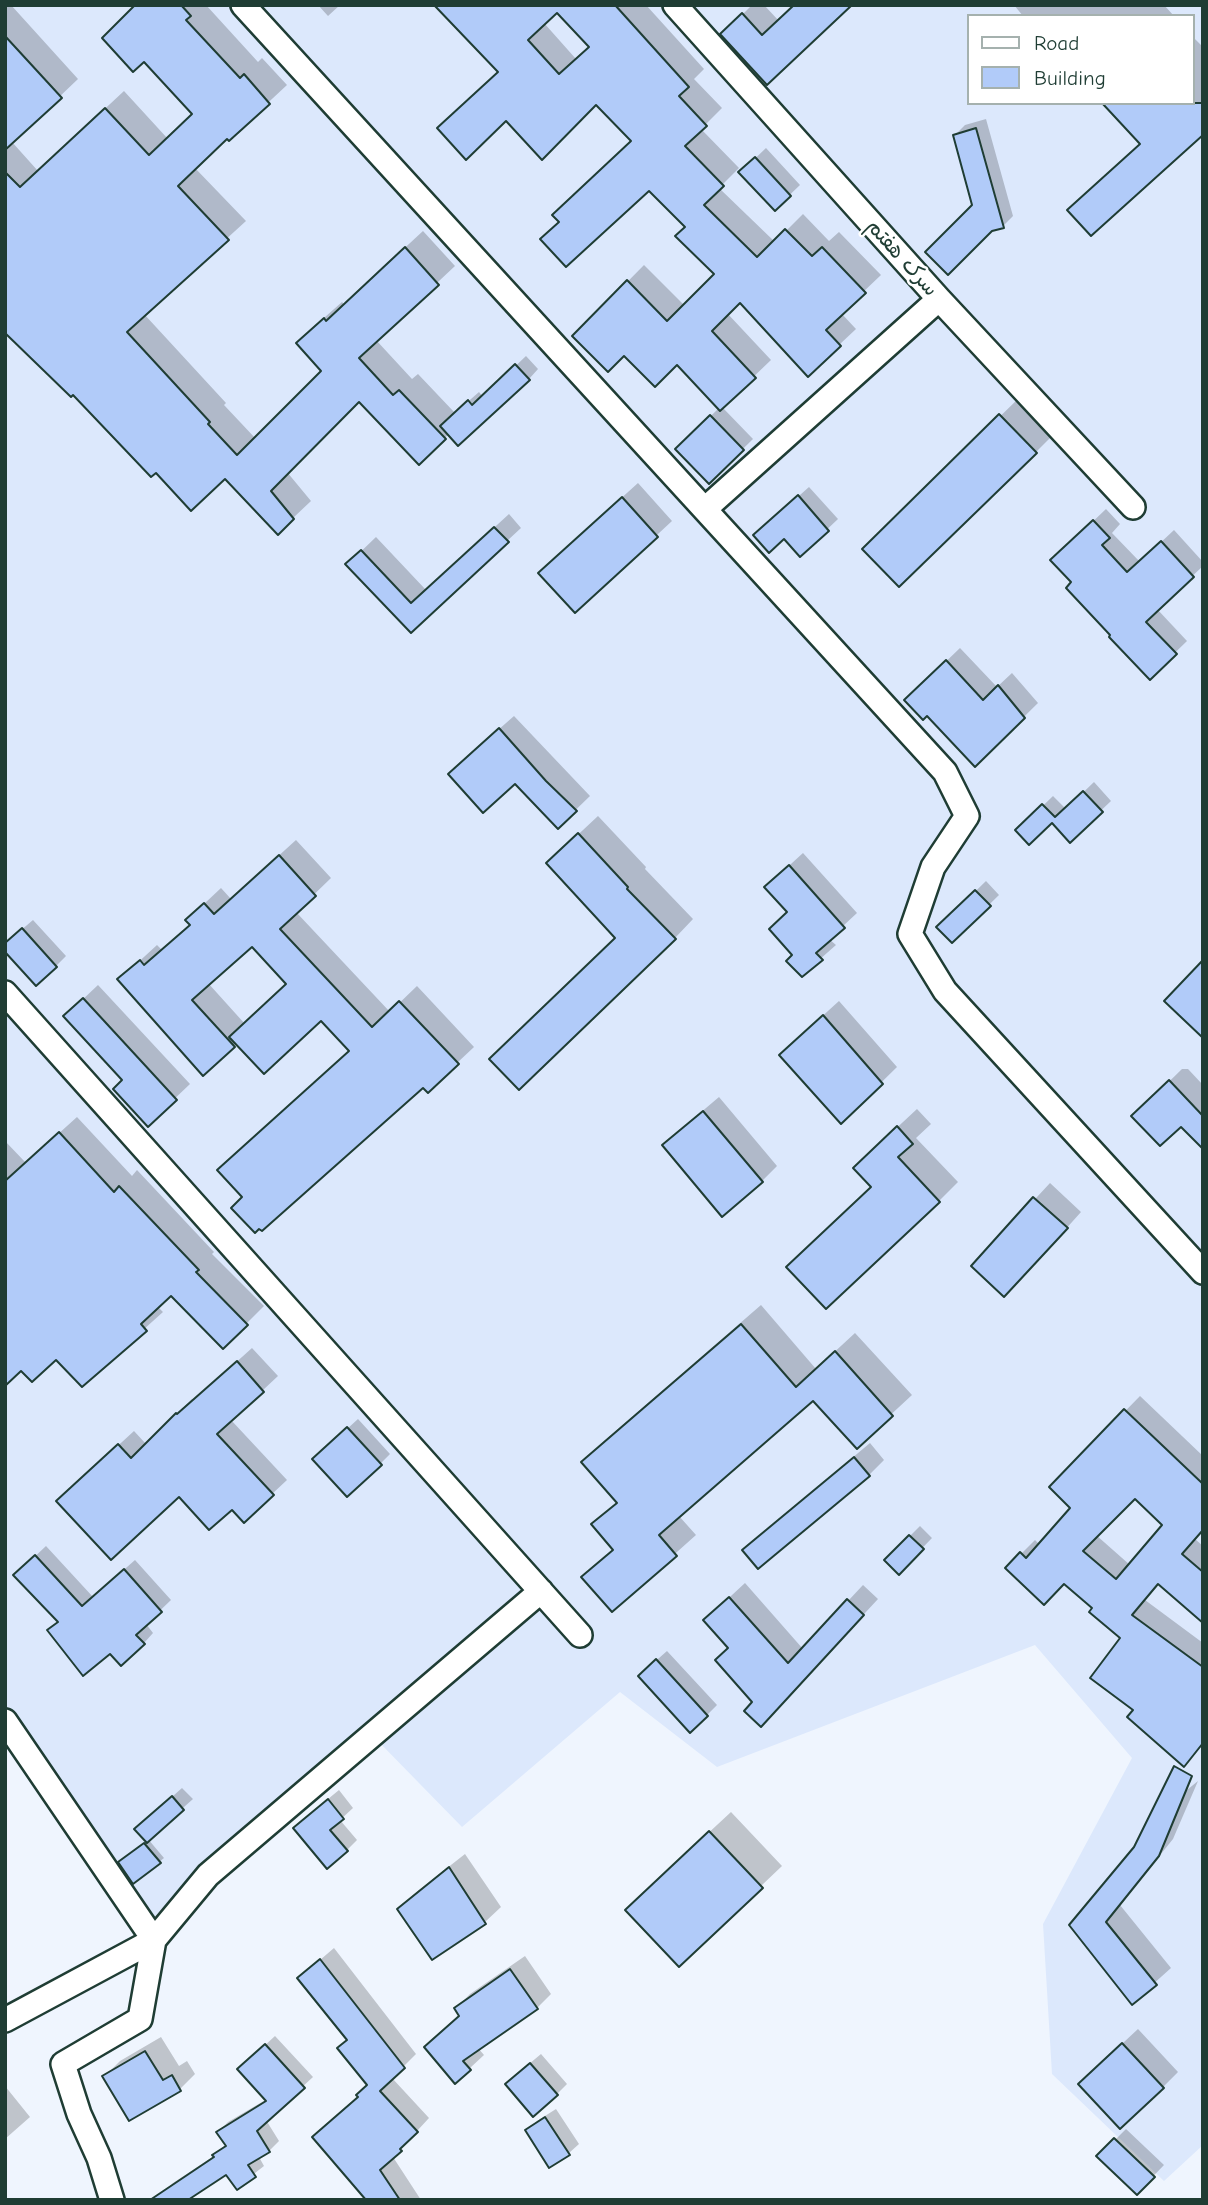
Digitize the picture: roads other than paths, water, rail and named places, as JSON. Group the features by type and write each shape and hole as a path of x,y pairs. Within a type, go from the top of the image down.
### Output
{"street":[{"path":"243,5 945,772 967,816 933,867 910,934 945,990 1203,1272"},
{"name":"سرک هفتم","path":"675,5 939,299 1133,506"},
{"path":"705,509 939,299"},
{"path":"5,993 580,1635"},
{"path":"5,2020 154,1940 208,1875 541,1591"},
{"path":"5,1721 154,1940 140,2019 63,2064 112,2200"}]}
